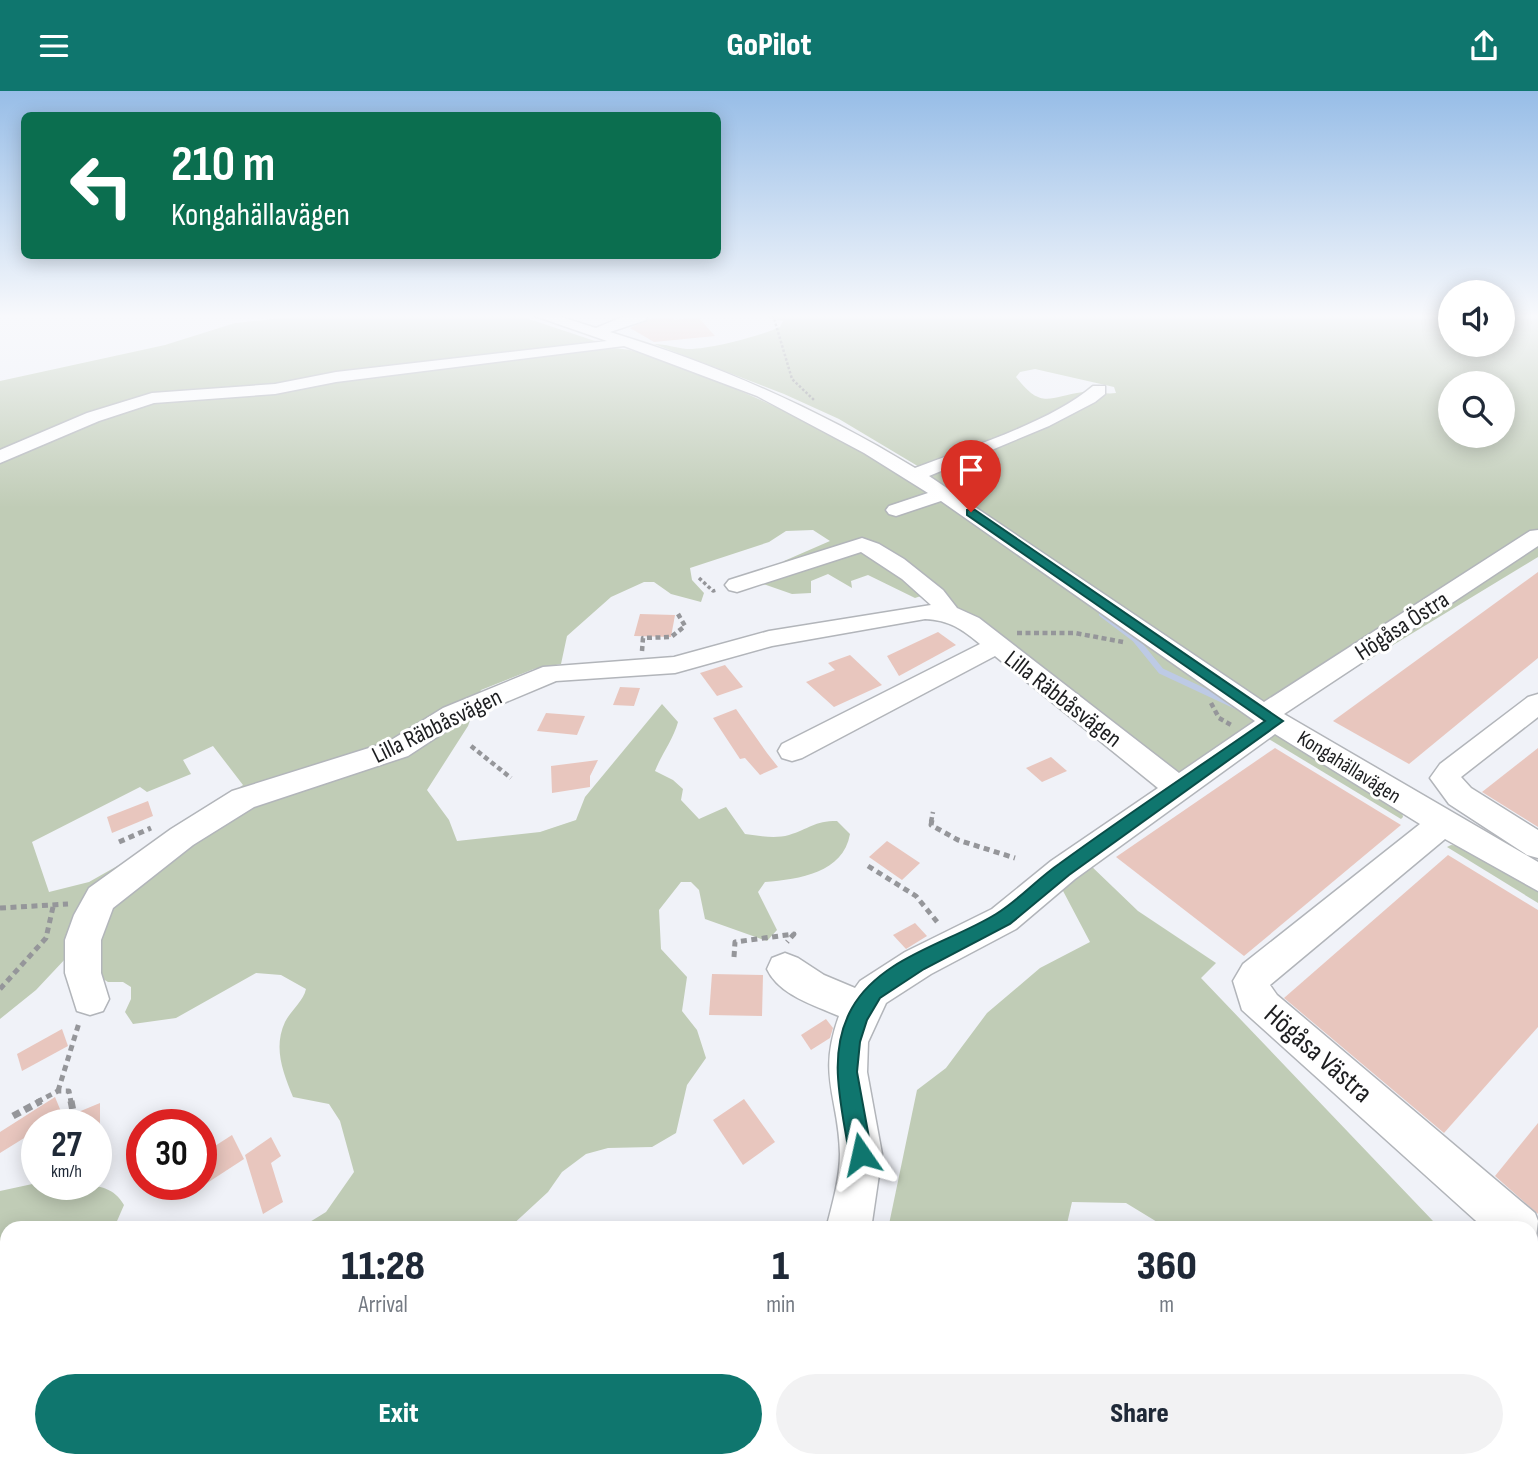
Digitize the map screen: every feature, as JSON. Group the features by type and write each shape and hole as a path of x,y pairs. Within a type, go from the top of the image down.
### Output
{"street":[{"path":"0,457 93,417 152,398 265,390 324,379"},
{"name":"Kongahällavägen","path":"731,379 835,429 913,475 1270,718 1442,824 1538,878"},
{"path":"913,475 1058,415 1090,399 1099,390"},
{"path":"896,510 943,494"},
{"name":"Högåsa Östra","path":"850,1221 857,1191 861,1154 847,1072 849,1042 873,992 918,963 1004,919 1063,870 1270,718 1538,536"},
{"name":"Lilla Räbbåsvägen","path":"737,585 862,545 878,549 935,596 948,613"},
{"name":"Lilla Räbbåsvägen","path":"84,1011 83,940 90,915 101,898 182,837 243,799 398,749 453,714 552,673 675,665 769,639 925,612 948,613 970,623 1178,788"},
{"path":"792,751 988,639"},
{"path":"1538,703 1450,771 1445,778 1460,796 1538,846"},
{"name":"Högåsa Västra","path":"1442,824 1256,975 1251,981 1251,989 1264,1007 1510,1221"},
{"path":"785,969 811,986 863,1009"}],"path":[{"path":"792,379 843,423 835,429"},
{"path":"642,652 643,638 671,637 685,626 682,616 678,614"},
{"path":"988,639 1063,632 1133,642"},
{"path":"471,746 511,778"},
{"path":"933,812 931,825 943,834 1015,858"},
{"path":"867,866 917,896 930,908 938,923"},
{"path":"0,908 53,907 101,898"},
{"path":"0,989 46,938 53,907"},
{"path":"734,957 735,942 794,934 781,950 785,969"},
{"path":"58,1091 84,1011"},
{"path":"13,1116 58,1091 69,1091 72,1109"}],"green space":[{"path":"712,379 831,435 914,484 931,474 839,419 746,379 1018,379 1033,394 1046,399 1087,392 1116,393 1114,387 1080,379 1438,379 1438,448 1515,448 1515,379 1538,379 1538,557 1156,789 1136,764 921,596 915,598 868,575 851,581 852,588 828,574 811,581 811,593 792,594 755,581 780,568 784,561 830,541 813,530 786,531 769,542 690,568 692,580 704,593 701,602 671,594 654,582 644,582 611,597 567,636 561,664 534,669 481,690 468,726 427,790 449,820 457,841 540,832 576,820 585,797 662,704 678,722 655,771 673,780 683,789 681,800 699,819 726,807 745,834 784,836 823,822 837,821 850,834 839,858 829,866 805,876 765,882 758,892 777,930 767,941 705,919 699,890 691,882 681,882 659,910 661,949 687,977 682,1011 697,1030 706,1058 687,1085 676,1133 652,1147 608,1148 586,1154 562,1172 548,1192 517,1221 311,1221 326,1212 354,1172 340,1121 329,1104 293,1097 283,1069 281,1032 306,989 281,975 256,973 176,1018 133,1024 125,1012 131,999 131,987 123,982 108,982 67,957 36,990 0,1019 0,381","holes":["213,746 243,785 149,848 89,882 49,892 32,842 140,787 147,792 191,774 183,760"]},
{"path":"1277,734 1401,807 1403,817 1401,819 1262,735"},
{"path":"1460,846 1538,888 1538,903 1447,847"},
{"path":"1088,863 1138,911 1216,963 1201,978 1433,1221 1156,1221 1126,1203 1072,1202 1068,1221 890,1221 917,1090 946,1068 987,1013 1040,968 1090,942 1062,889"},
{"path":"21,1186 21,1200 112,1200 112,1193 124,1205 117,1221 0,1221 0,1191"}],"building":[{"path":"1538,572 1538,658 1409,764 1333,721"},
{"path":"640,614 675,615 671,637 634,636"},
{"path":"938,632 956,645 899,676 887,656"},
{"path":"850,655 882,685 834,707 806,682 835,670 828,663"},
{"path":"725,665 743,687 717,696 700,673"},
{"path":"620,687 640,688 634,706 613,705"},
{"path":"736,709 778,767 760,775 745,758 740,759 713,718"},
{"path":"546,713 585,716 577,735 537,731"},
{"path":"1275,748 1401,825 1244,956 1116,857"},
{"path":"1538,748 1538,827 1482,792"},
{"path":"1051,757 1067,771 1042,782 1026,768"},
{"path":"598,760 590,776 590,787 552,793 551,766"},
{"path":"148,801 153,816 112,833 107,817"},
{"path":"887,841 920,863 902,880 869,857"},
{"path":"1448,855 1538,910 1538,1027 1444,1133 1284,998"},
{"path":"915,923 927,936 906,949 893,935"},
{"path":"712,974 763,975 762,1016 709,1015"},
{"path":"826,1019 833,1028 830,1038 811,1050 801,1035"},
{"path":"62,1029 68,1046 22,1071 17,1054"},
{"path":"55,1097 60,1109 36,1109"},
{"path":"744,1099 775,1142 743,1165 713,1120"},
{"path":"100,1103 100,1109 86,1109"},
{"path":"21,1119 21,1140 0,1153 0,1132"},
{"path":"1538,1123 1538,1214 1495,1176"},
{"path":"232,1135 244,1159 217,1177 217,1145"},
{"path":"271,1137 281,1156 271,1163 283,1202 263,1214 245,1155"}],"waterway":[{"path":"1102,614 1135,639 1161,671 1236,706"}],"route":[{"path":"861,1154 847,1072 849,1042 858,1016 873,992 918,963 1004,919 1063,870 1275,721 1181,660 971,512"}]}
